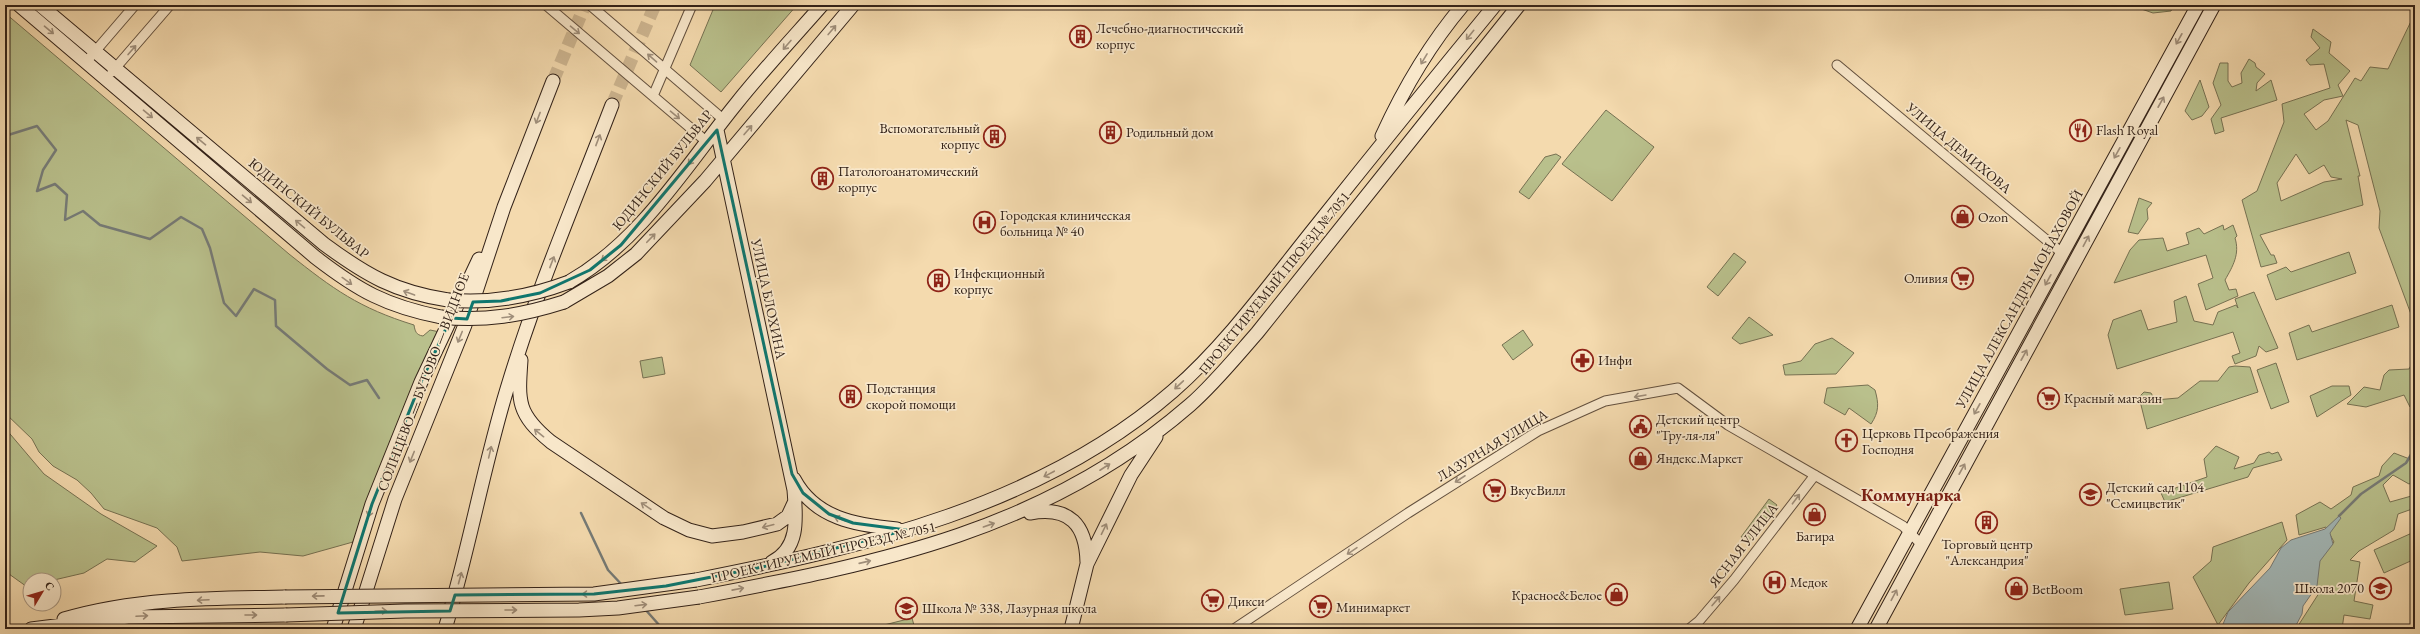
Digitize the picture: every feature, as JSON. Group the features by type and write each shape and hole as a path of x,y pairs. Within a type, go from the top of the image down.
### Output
{"main road":[{"path":"19,5 315,257 350,284 377,299 411,311 441,317 491,319 514,316 564,302 608,276 636,254 723,159 853,5"},
{"name":"ЮДИНСКИЙ БУЛЬВАР","path":"40,5 324,244 357,269 384,284 418,296 468,302 501,301 540,293 569,282 590,270 621,245 654,208 720,125 822,5"},
{"path":"1375,152 1392,113 1443,30 1463,5"},
{"name":"ПРОЕКТИРУЕМЫЙ ПРОЕЗД № 7051","path":"32,629 72,617 127,605 161,601 285,597 594,594 633,590 696,580 762,567 906,530 987,502 1034,482 1103,441 1171,393 1217,348 1242,320 1494,5"},
{"name":"ПРОЕКТИРУЕМЫЙ ПРОЕЗД № 7051","path":"32,629 128,617 286,615 405,611 579,610 625,607 699,597 895,555 954,538 1017,515 1092,476 1165,426 1213,383 1257,333 1518,5"},
{"name":"УЛИЦА АЛЕКСАНДРЫ МОНАХОВОЙ","path":"1857,629 1909,531 2198,5"},
{"path":"1876,629 2214,5"},
{"name":"СОЛНЦЕВО — БУТОВО — ВИДНОЕ","path":"354,629 395,499 465,326 504,207 552,81"},
{"path":"445,629 460,577 491,444 524,334 612,105"},
{"name":"УЛИЦА БЛОХИНА","path":"720,125 723,159 792,474"},
{"path":"333,629 372,504 421,382 504,207"},
{"path":"524,334 520,402 524,415 534,428 551,442 664,518 688,530 712,536 729,535 777,524 788,516 795,501"},
{"path":"1071,629 1087,564 1131,475 1165,426"},
{"path":"792,474 804,493 815,505 829,514 853,523 906,530"},
{"path":"762,567 783,555 793,539 796,523 792,474"},
{"path":"1017,515 1048,511 1068,517 1083,535 1087,564"}],"street":[{"path":"86,62 135,5"},
{"path":"106,79 170,5"},
{"path":"546,5 707,142"},
{"path":"590,5 664,69 720,125"},
{"path":"653,96 692,5"},
{"name":"УЛИЦА ДЕМИХОВА","path":"1837,65 2062,253"},
{"name":"ЛАЗУРНАЯ УЛИЦА","path":"1234,629 1408,513 1538,430 1605,401 1678,388 1728,425 1903,526 1921,544"},
{"name":"ЯСНАЯ УЛИЦА","path":"1689,629 1699,621 1734,580 1815,475"}],"highlighted area":[{"path":"717,130 792,474 803,493 829,514 853,523 906,530 762,567 666,586 594,594 455,595 450,611 338,613 372,504 421,382 451,318 467,319 473,302 501,301 540,293 590,270 621,245"}],"green space":[{"path":"715,5 797,5 721,92 690,65"},
{"path":"2130,5 2174,5 2171,11 2153,13"},
{"path":"5,13 289,254 319,277 347,296 377,312 414,325 415,331 419,335 423,336 430,330 440,332 353,542 303,556 260,552 182,561 177,547 157,528 104,509 91,493 77,480 53,466 39,452 32,439 5,413"},
{"path":"2415,13 2415,325 2379,228 2380,211 2358,125 2346,120 2360,176 2358,176 2363,205 2260,235 2271,255 2274,255 2277,263 2261,267 2242,200 2257,191 2284,122 2282,104 2330,88 2324,64 2310,65 2306,60 2320,48 2311,37 2313,29 2331,42 2329,53 2350,71 2338,85 2343,96 2324,100 2304,114 2316,130 2328,121 2355,78 2361,81 2370,67 2388,69","holes":["2296,154 2309,174 2324,165 2331,177 2342,179 2324,182 2281,201 2277,183"]},
{"path":"2249,59 2265,74 2257,83 2256,91 2271,80 2277,100 2221,118 2224,131 2215,134 2211,119 2221,105 2213,83 2220,63 2228,63 2228,81 2232,87 2242,83 2241,73"},
{"path":"2200,80 2209,107 2202,116 2192,120 2185,111"},
{"path":"1606,110 1654,147 1612,201 1562,164"},
{"path":"1556,154 1561,157 1529,199 1519,192 1545,157"},
{"path":"2139,198 2152,203 2147,209 2148,219 2138,234 2128,232"},
{"path":"2223,225 2224,230 2233,225 2237,236 2235,238 2237,249 2235,260 2225,280 2229,290 2236,289 2238,296 2206,310 2198,284 2213,278 2206,255 2114,283 2130,250 2139,240 2163,238 2167,251 2189,244 2186,233 2199,228 2204,234"},
{"path":"2349,252 2356,273 2276,300 2267,275 2286,267 2291,272"},
{"path":"1734,253 1746,262 1718,296 1707,287"},
{"path":"2254,292 2278,348 2266,352 2259,346 2256,356 2235,364 2232,356 2240,353 2233,332 2117,369 2108,335 2113,320 2141,310 2148,330 2177,322 2174,301 2186,296 2194,321 2213,325 2218,312 2236,305 2238,308 2235,299"},
{"path":"2392,305 2399,327 2297,360 2289,333 2309,325 2312,332"},
{"path":"1749,317 1773,335 1740,344 1732,338"},
{"path":"1523,330 1533,345 1513,360 1502,345"},
{"path":"1832,338 1854,353 1836,374 1785,375 1783,365 1801,361 1815,344"},
{"path":"662,357 665,374 643,378 640,361"},
{"path":"2415,358 2415,408 2410,407 2404,395 2366,407 2347,404 2364,387 2380,390 2384,375 2389,370 2409,369"},
{"path":"2276,363 2289,402 2271,409 2257,370"},
{"path":"2229,367 2250,367 2258,392 2147,429 2139,397 2144,392 2151,393 2155,400 2178,398 2200,381 2218,381"},
{"path":"1868,385 1875,390 1878,404 1876,416 1871,424 1849,408 1845,415 1824,403 1827,388"},
{"path":"2332,386 2349,386 2351,395 2317,417 2310,396"},
{"path":"5,428 44,474 101,514 157,546 135,562 107,559 84,573 62,578 62,572 22,572 22,583 9,574 9,547 5,543"},
{"path":"2216,446 2239,457 2234,469 2254,463 2259,455 2269,452 2272,454 2278,452 2282,460 2253,468 2248,477 2165,502 2161,493 2207,477 2204,459"},
{"path":"2394,453 2415,461 2415,481 2409,484 2393,475 2383,485 2390,502 2415,495 2415,508 2398,514 2394,530 2359,551 2350,560 2360,562 2354,601 2373,605 2370,619 2344,615 2342,629 2296,629 2321,590 2309,576 2311,571 2334,542 2326,527 2299,535 2296,515 2320,502 2331,509 2351,495 2353,487 2379,476 2382,466"},
{"path":"1769,499 1777,505 1748,542 1741,537"},
{"path":"2282,522 2287,540 2249,583 2218,625 2193,577 2211,561 2213,547"},
{"path":"2412,533 2415,540 2415,559 2384,573 2374,550"},
{"path":"2169,582 2173,609 2125,615 2120,589"},
{"path":"912,618 915,629 881,629 880,626"}],"shaded area":[{"path":"2339,516 2341,518 2330,533 2333,544 2320,561 2317,586 2303,606 2302,614 2294,629 2221,629 2228,612 2270,568 2281,548 2291,540 2325,529"}],"waterway":[{"path":"5,136 37,126 56,150 43,170 37,191 55,184 67,195 65,220 83,211 100,225 150,239 181,217 202,229 210,248 224,303 236,316 254,289 275,300 276,326 327,369 350,385 367,380 379,398"},
{"path":"2339,516 2361,494 2406,463 2415,448"},
{"path":"581,513 608,570 623,586"},
{"path":"644,608 660,626 658,629"}],"tunnel":[{"path":"553,81 585,5"},
{"path":"612,105 655,5"}],"place":[{"name":"Лечебно-диагностический корпус","path":"1081,36"},
{"name":"Flash Royal","path":"2081,130"},
{"name":"Родильный дом","path":"1111,132"},
{"name":"Вспомогательный корпус","path":"995,136"},
{"name":"Патологоанатомический корпус","path":"822,179"},
{"name":"Ozon","path":"1962,217"},
{"name":"Городская клиническая больница № 40","path":"984,223"},
{"name":"Оливия","path":"1963,278"},
{"name":"Инфекционный корпус","path":"939,281"},
{"name":"Инфи","path":"1583,360"},
{"name":"Подстанция скорой помощи","path":"851,396"},
{"name":"Красный магазин","path":"2048,398"},
{"name":"Детский центр \"Тру-ля-ля\"","path":"1640,427"},
{"name":"Церковь Преображения Господня","path":"1846,441"},
{"name":"Яндекс.Маркет","path":"1641,458"},
{"name":"ВкусВилл","path":"1494,490"},
{"name":"Детский сад 1104 \"Семицветик\"","path":"2091,495"},
{"name":"Багира","path":"1815,514"},
{"name":"Торговый центр \"Александрия\"","path":"1987,522"},
{"name":"Медок","path":"1775,582"},
{"name":"Школа 2070","path":"2380,588"},
{"name":"BetBoom","path":"2016,589"},
{"name":"Красное&Белое","path":"1617,595"},
{"name":"Дикси","path":"1213,601"},
{"name":"Минимаркет","path":"1321,607"},
{"name":"Школа № 338, Лазурная школа","path":"906,608"}],"district":[{"name":"Коммунарка","path":"1911,494"}]}
